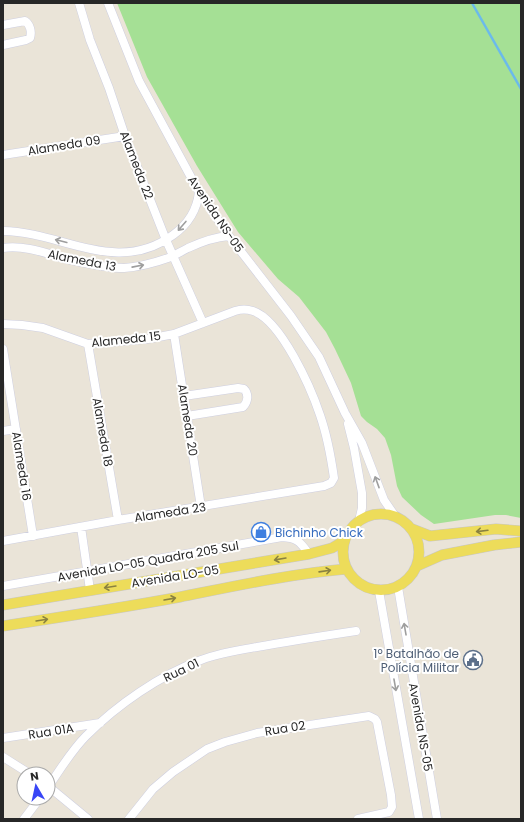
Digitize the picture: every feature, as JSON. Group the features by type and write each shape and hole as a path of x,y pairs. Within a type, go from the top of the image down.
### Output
{"main road":[{"path":"383,514 395,516 406,522 412,529 418,541 420,554 417,566 410,579 398,587 379,591 364,587 357,583 346,569 342,554 344,541 350,530 359,521 371,515 383,514"},
{"path":"412,529 430,536 496,529 521,531"},
{"name":"Avenida LO-05","path":"3,605 309,554 332,548 344,541"},
{"path":"417,566 442,555 494,545 521,542"},
{"name":"Avenida LO-05","path":"3,626 128,606 310,573 346,569"}],"street":[{"name":"Alameda 22","path":"79,3 90,40 109,88 125,136 166,240 203,323"},
{"name":"Avenida NS-05","path":"108,3 139,81 199,192 229,236 291,316 319,357 345,413 362,443 384,500 395,516"},
{"path":"3,25 24,21 29,25 31,33 28,39 3,44"},
{"name":"Alameda 09","path":"3,155 125,136"},
{"name":"Alameda 13","path":"3,231 33,234 104,252 115,253 140,251 156,246 178,232 194,211 198,203 199,192"},
{"name":"Alameda 13","path":"3,248 26,248 81,262 108,267 124,268 173,256 201,242 222,236 229,236"},
{"name":"Alameda 15","path":"3,324 42,328 88,344 148,339 174,334 235,311 248,309 260,314 273,326 301,369 313,395 321,416 334,478"},
{"name":"Alameda 20","path":"174,334 202,507"},
{"name":"Alameda 18","path":"88,344 118,520"},
{"name":"Alameda 16","path":"3,349 33,536"},
{"path":"184,396 238,388 244,390 247,394 247,403 243,407 187,416"},
{"name":"Avenida NS-05","path":"345,413 354,448 362,493 362,508 359,521"},
{"path":"3,431 16,429"},
{"name":"Alameda 23","path":"3,541 118,520 324,486 331,483 334,478"},
{"path":"81,527 90,590"},
{"name":"Avenida LO-05 Quadra 205 Sul","path":"3,586 282,537 300,541 309,554"},
{"name":"Avenida NS-05","path":"398,587 437,819"},
{"name":"Avenida NS-05","path":"379,591 419,819"},
{"name":"Rua 01","path":"56,776 85,737 100,723 154,683 202,659 227,652 356,631"},
{"name":"Rua 02","path":"129,819 158,784 207,749 257,733 365,716 373,718 377,722 392,807 390,812 358,819"},
{"name":"Rua 01A","path":"3,738 100,723"},
{"path":"3,757 17,766"},
{"path":"56,793 88,819"},
{"path":"24,819 34,806"}],"green space":[{"path":"117,3 521,3 521,518 506,515 495,515 434,524 421,515 402,497 397,486 391,455 385,438 377,429 361,416 351,383 326,332 299,297 278,279 238,232 197,166 147,77"}],"waterway":[{"path":"472,3 521,89"}],"place":[{"name":"Bichinho Chick","path":"261,532"},
{"name":"1º Batalhão de Polícia Militar","path":"473,660"}]}
